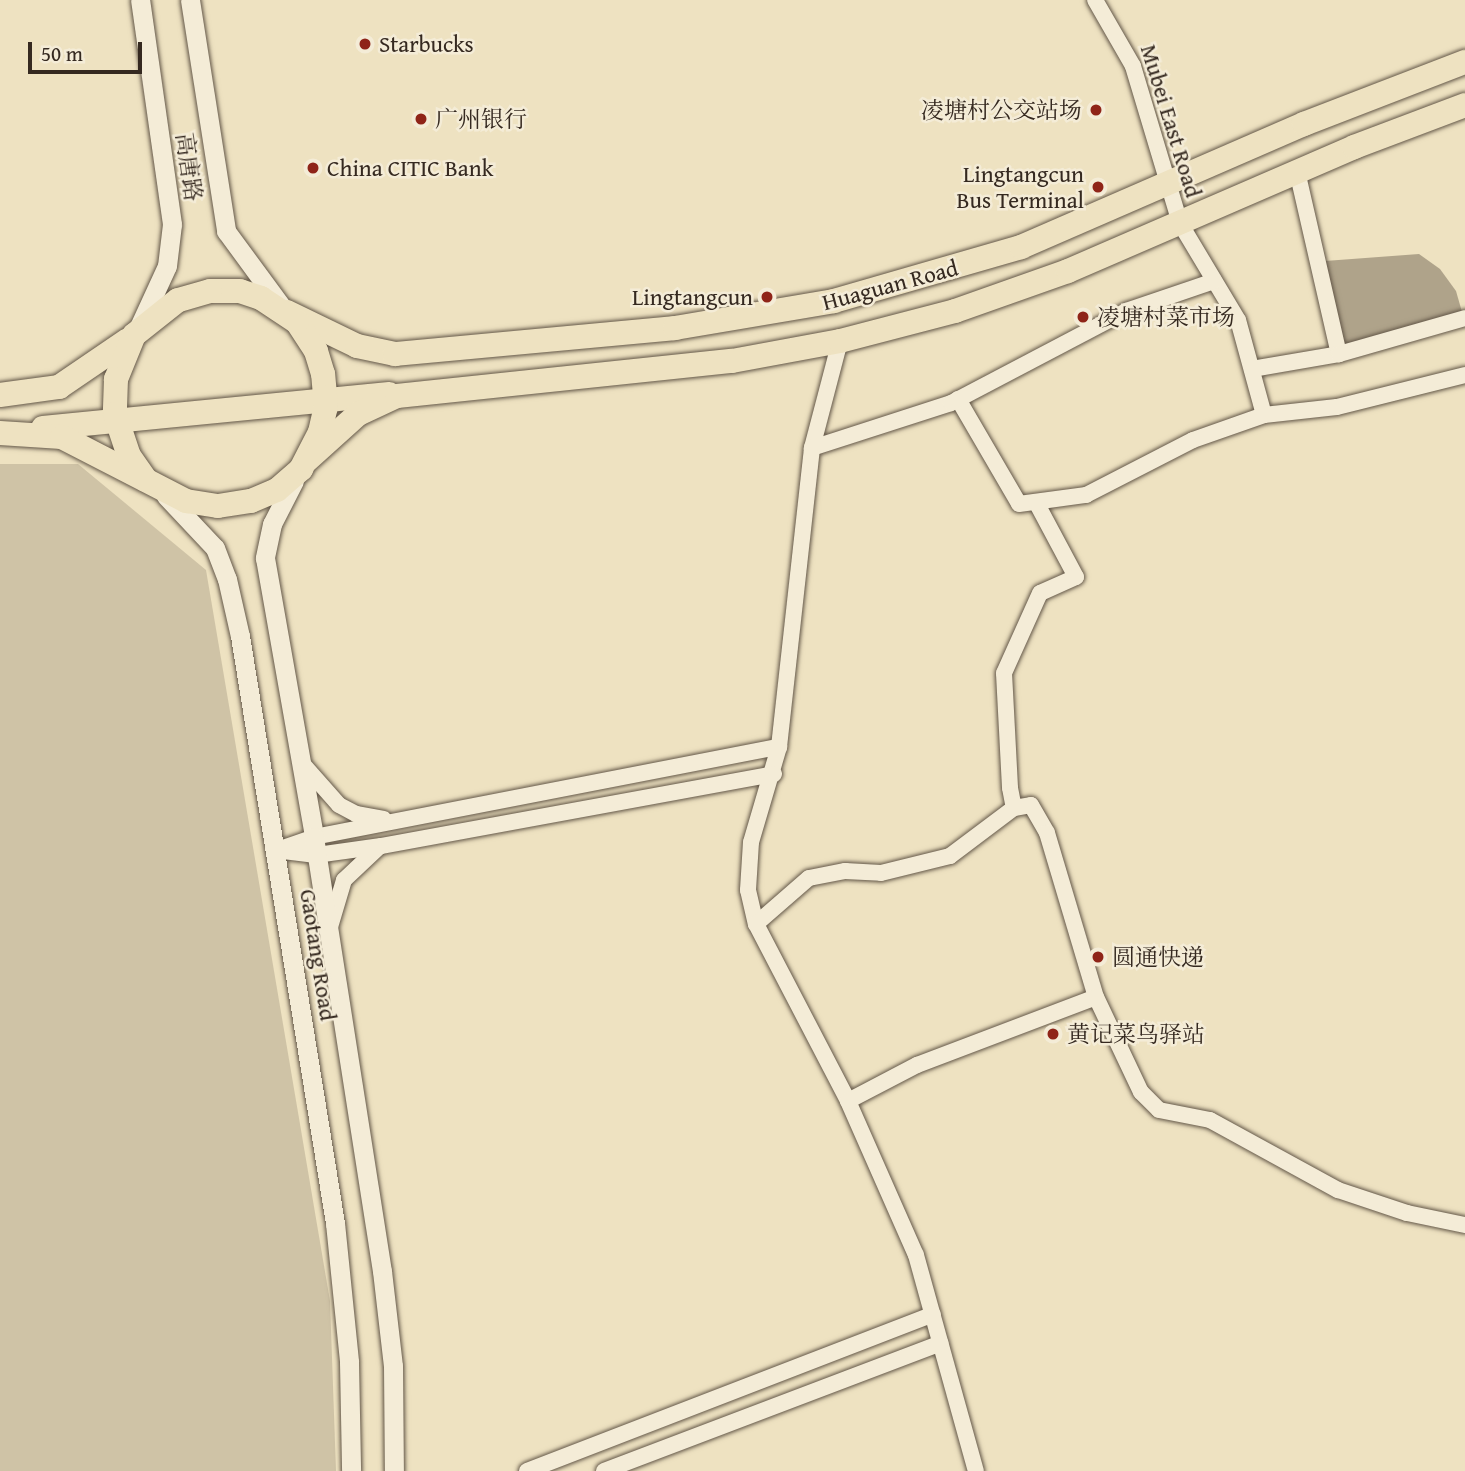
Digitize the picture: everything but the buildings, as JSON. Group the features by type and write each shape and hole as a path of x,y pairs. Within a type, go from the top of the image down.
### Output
{"main road":[{"name":"Huaguan Road","path":"134,335 178,300 211,291 240,291 357,346 395,354 726,321 834,301 948,271 1021,247 1168,187 1304,124 1465,62"},
{"name":"Huaguan Road","path":"146,480 186,501 218,506 251,501 277,490 358,414 379,402 413,393 674,369 840,341 1005,295 1180,223 1297,171 1465,105"},
{"path":"287,312 316,351 326,397 320,432 307,460"},
{"path":"0,395 59,387 93,368 134,335"},
{"path":"134,335 116,379 116,418 129,457 146,480"},
{"path":"7,433 116,418 326,397 413,393"},
{"path":"7,433 62,437 146,480"}],"street":[{"name":"高唐路","path":"134,335 167,266 172,223 140,0"},
{"name":"高唐路","path":"190,0 226,231 287,312"},
{"name":"Mubei East Road","path":"1095,0 1129,57 1180,223 1238,320 1264,415"},
{"path":"1297,171 1339,354"},
{"path":"812,449 888,427 958,399 1126,311 1214,281"},
{"path":"1252,369 1339,354 1465,318"},
{"path":"840,341 812,449 779,747 774,774 751,842 748,890 756,924 848,1101 916,1255 976,1471"},
{"path":"958,399 1019,504 1086,495 1193,440 1264,415 1337,407 1465,375"},
{"name":"Gaotang Road","path":"307,460 279,506 265,558 315,846 382,1271 393,1376 394,1471"},
{"name":"Gaotang Road","path":"146,480 202,531 227,579 277,850 343,1287 351,1471"},
{"path":"1014,808 1003,714 1004,673 1040,593 1076,578 1036,502"},
{"path":"315,846 397,820 779,747"},
{"path":"301,762 340,805 363,816 397,820"},
{"path":"277,850 315,846 381,846 774,774"},
{"path":"756,924 809,878 845,871 881,873 950,856 1014,808 1031,805 1047,833 1096,997 1141,1091 1159,1111 1210,1120 1338,1190 1407,1213 1465,1225"},
{"path":"329,933 344,880 381,846"},
{"path":"848,1101 918,1065 1096,997"},
{"path":"527,1471 933,1314"},
{"path":"604,1471 940,1343"}],"shaded area":[{"path":"1419,254 1440,269 1456,291 1462,312 1343,347 1325,261"},
{"path":"0,464 78,464 206,570 330,1301 336,1471 0,1471"}],"place":[{"name":"Starbucks","path":"365,44"},
{"name":"凌塘村公交站场","path":"1096,110"},
{"name":"广州银行","path":"421,119"},
{"name":"China CITIC Bank","path":"313,168"},
{"name":"Lingtangcun Bus Terminal","path":"1098,187"},
{"name":"Lingtangcun","path":"767,297"},
{"name":"凌塘村菜市场","path":"1083,317"},
{"name":"圆通快递","path":"1098,957"},
{"name":"黄记菜鸟驿站","path":"1053,1034"}]}
